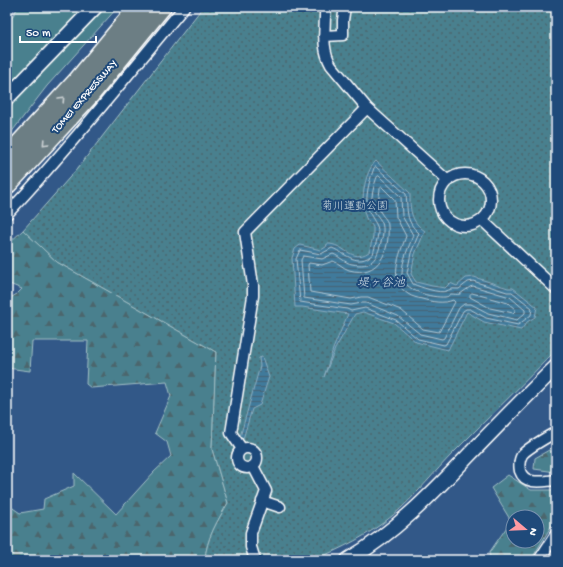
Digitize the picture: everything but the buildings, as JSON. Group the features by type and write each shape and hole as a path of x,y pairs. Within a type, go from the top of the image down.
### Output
{"highway":[{"name":"TOMEI EXPRESSWAY","path":"7,158 77,82 139,7"},
{"name":"TOMEI EXPRESSWAY","path":"7,184 90,94 161,7"}],"street":[{"path":"7,98 95,7"},
{"path":"7,214 34,186 82,130 184,7"},
{"path":"325,7 324,42 327,58 338,74 367,108 448,181"},
{"path":"324,36 343,35 345,7"},
{"path":"255,560 247,532 266,491 253,466 257,459 255,452 248,448 242,449 231,433 253,296 253,285 245,232 367,108"},
{"path":"462,174 478,178 484,183 490,194 490,206 482,220 475,224 459,226 445,218 441,211 439,195 442,187 448,181 455,176 462,174"},
{"path":"482,220 554,284"},
{"path":"348,560 362,552 389,532 423,503 556,367"},
{"path":"556,432 522,454 519,465 524,479 532,481 556,480"},
{"path":"262,501 280,507"},
{"path":"539,560 556,534"}],"shaded area":[{"path":"7,7 17,7 7,25"}],"green space":[{"path":"18,7 118,7 47,86 7,138 7,26"},
{"name":"菊川運動公園","path":"203,7 556,7 556,350 455,451 409,501 392,516 354,541 313,560 205,560 210,537 228,503 212,449 216,352 57,262 23,230 77,169"},
{"path":"23,230 57,262 216,352 212,449 228,503 210,537 205,560 7,560 7,504 20,513 43,509 44,499 74,486 74,473 116,514 154,472 171,456 167,442 155,433 171,396 167,382 91,388 86,384 88,341 32,341 30,371 7,368 7,300 22,289 7,283 7,245"},
{"path":"556,446 556,472 534,469 535,458"},
{"path":"508,475 531,490 556,490 556,518 545,536 545,509 505,509 505,511 491,488"},
{"path":"505,530 505,549 538,549 531,560 491,560 489,553"}],"water":[{"name":"堤ヶ谷池","path":"376,161 410,193 412,214 416,223 425,231 415,254 411,274 416,282 445,288 450,283 457,286 466,278 474,277 508,288 513,288 537,307 535,317 527,322 521,330 484,322 467,312 448,350 416,342 394,323 363,312 355,314 335,349 324,377 333,349 348,314 295,307 292,258 295,249 300,245 321,250 326,247 327,244 333,245 357,256 369,252 373,237 373,227 367,220 363,206 363,198 368,173"},
{"path":"262,357 269,377 260,405 252,409 243,439 240,437 260,366 259,358"}]}
